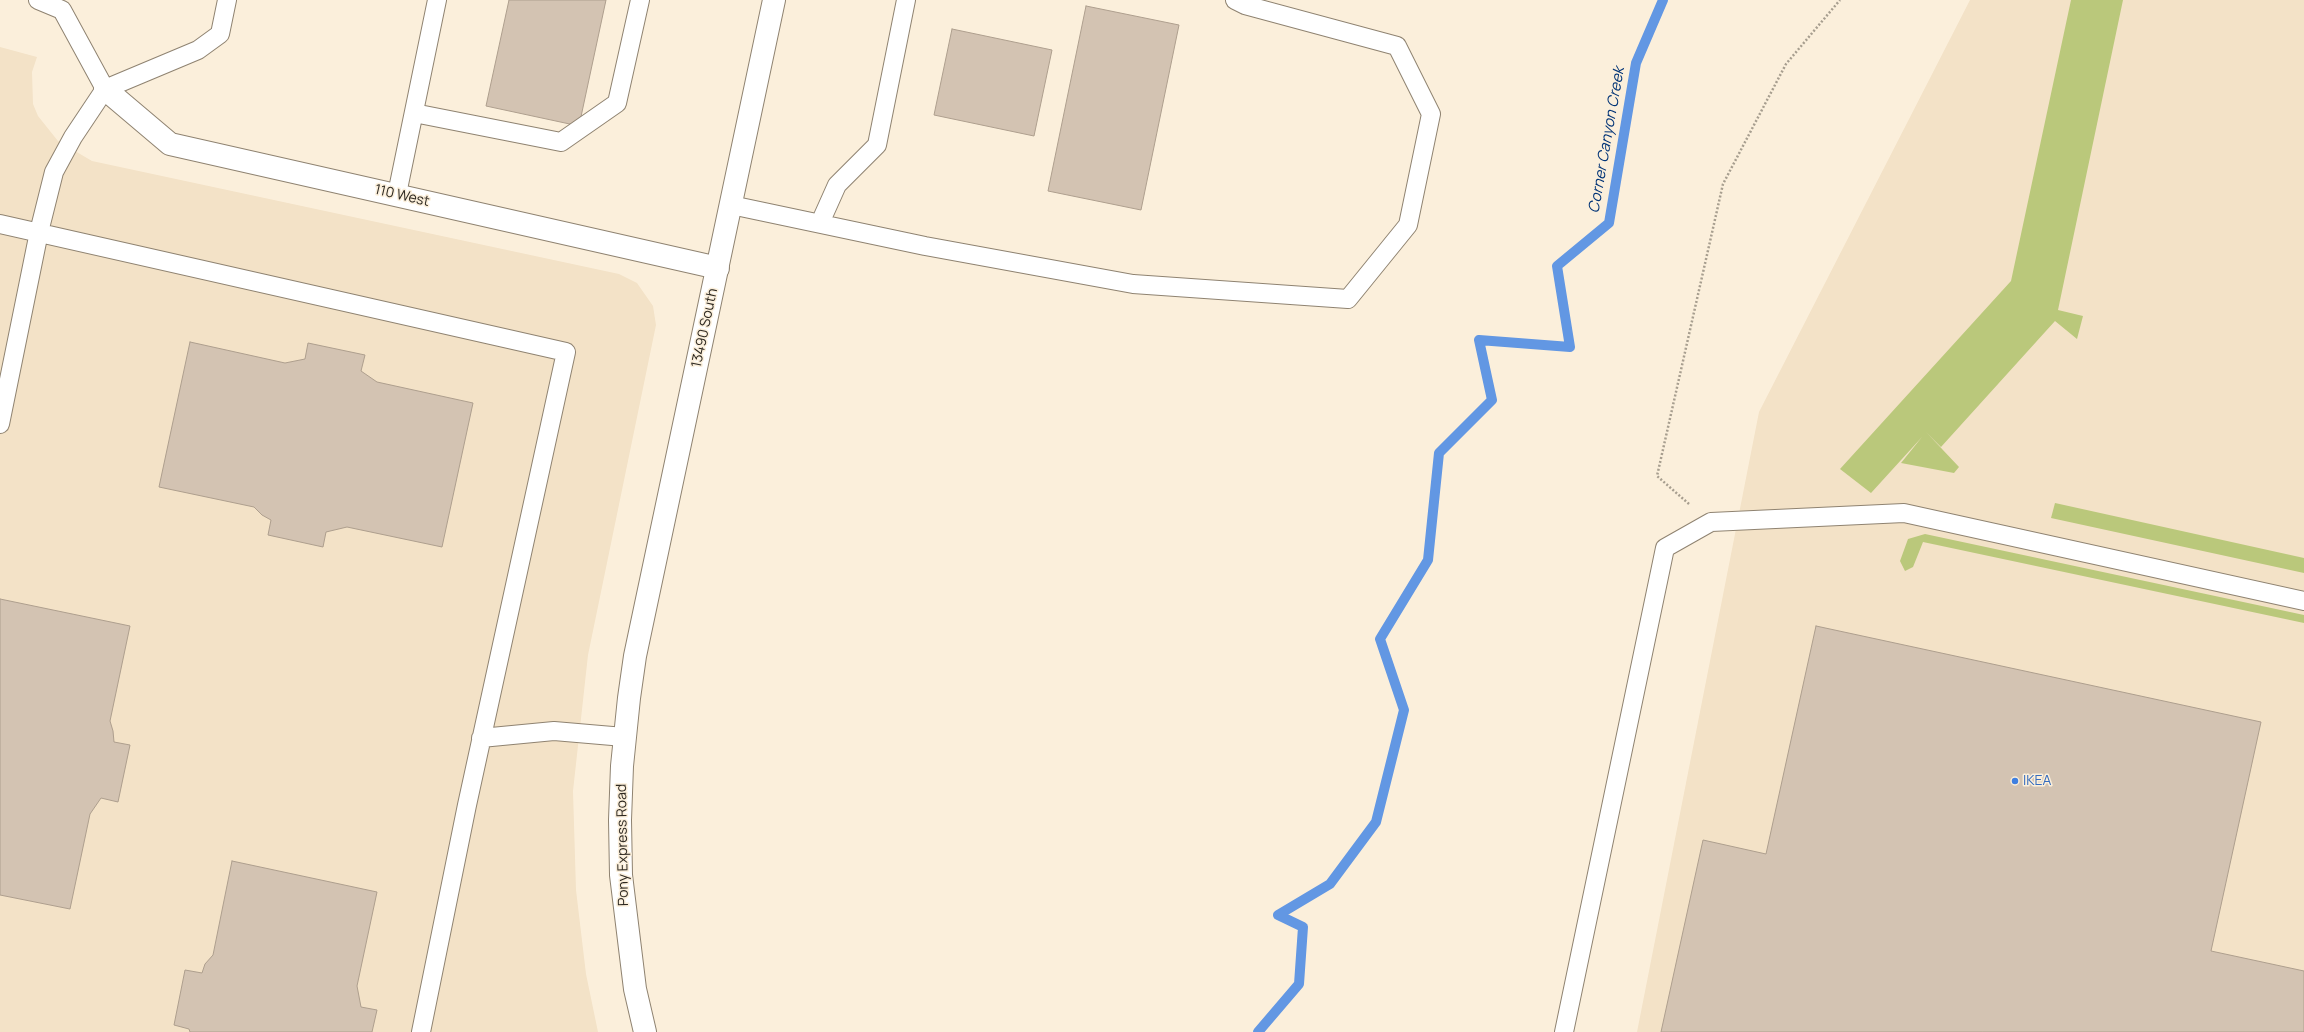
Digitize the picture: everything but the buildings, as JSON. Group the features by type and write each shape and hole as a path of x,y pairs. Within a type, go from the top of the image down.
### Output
{"street":[{"name":"13490 South","path":"635,656 774,0"},
{"name":"110 West","path":"105,89 170,144 397,194 718,268"},
{"name":"Pony Express Road","path":"635,656 624,737 620,820 621,875 635,989 645,1032"}],"lane":[{"path":"38,0 62,10 105,89"},
{"path":"0,424 39,232 54,172 73,137 105,89 198,50 220,34 227,0"},
{"path":"397,194 437,0"},
{"path":"414,113 561,142 617,103 640,0"},
{"path":"820,223 837,185 877,145 906,0"},
{"path":"731,205 925,246 1133,284 1348,299 1408,225 1431,114 1397,46 1245,5 1235,0"},
{"path":"0,224 566,352 481,738 425,1004 421,1032"},
{"path":"1564,1032 1666,548 1711,522 1904,513 2304,601"},
{"path":"481,738 554,731 624,737"}],"path":[{"path":"1711,522 1657,476 1723,184 1786,64 1840,0"}],"shaded area":[{"path":"1970,0 2304,0 2304,1032 1637,1032 1759,412"},
{"path":"0,47 37,57 32,72 33,104 38,116 58,141 92,161 619,274 637,283 653,306 656,325 588,655 573,791 576,890 586,974 598,1032 0,1032"}],"green space":[{"path":"2071,0 2123,0 2058,310 2083,316 2077,339 2055,321 1941,447 1926,432 1959,467 1954,473 1901,463 1922,437 1871,493 1840,469 2011,281"},
{"path":"2055,503 2304,558 2304,573 2051,518"},
{"path":"1925,534 2304,615 2304,623 1923,542 1913,567 1905,571 1900,561 1908,539"}],"waterway":[{"name":"Corner Canyon Creek","path":"1258,1032 1299,984 1303,927 1278,915 1330,884 1376,822 1404,710 1380,639 1428,560 1439,453 1492,400 1479,340 1570,347 1557,266 1609,223 1636,63 1663,0"}],"place":[{"name":"IKEA","path":"2015,781"}]}
